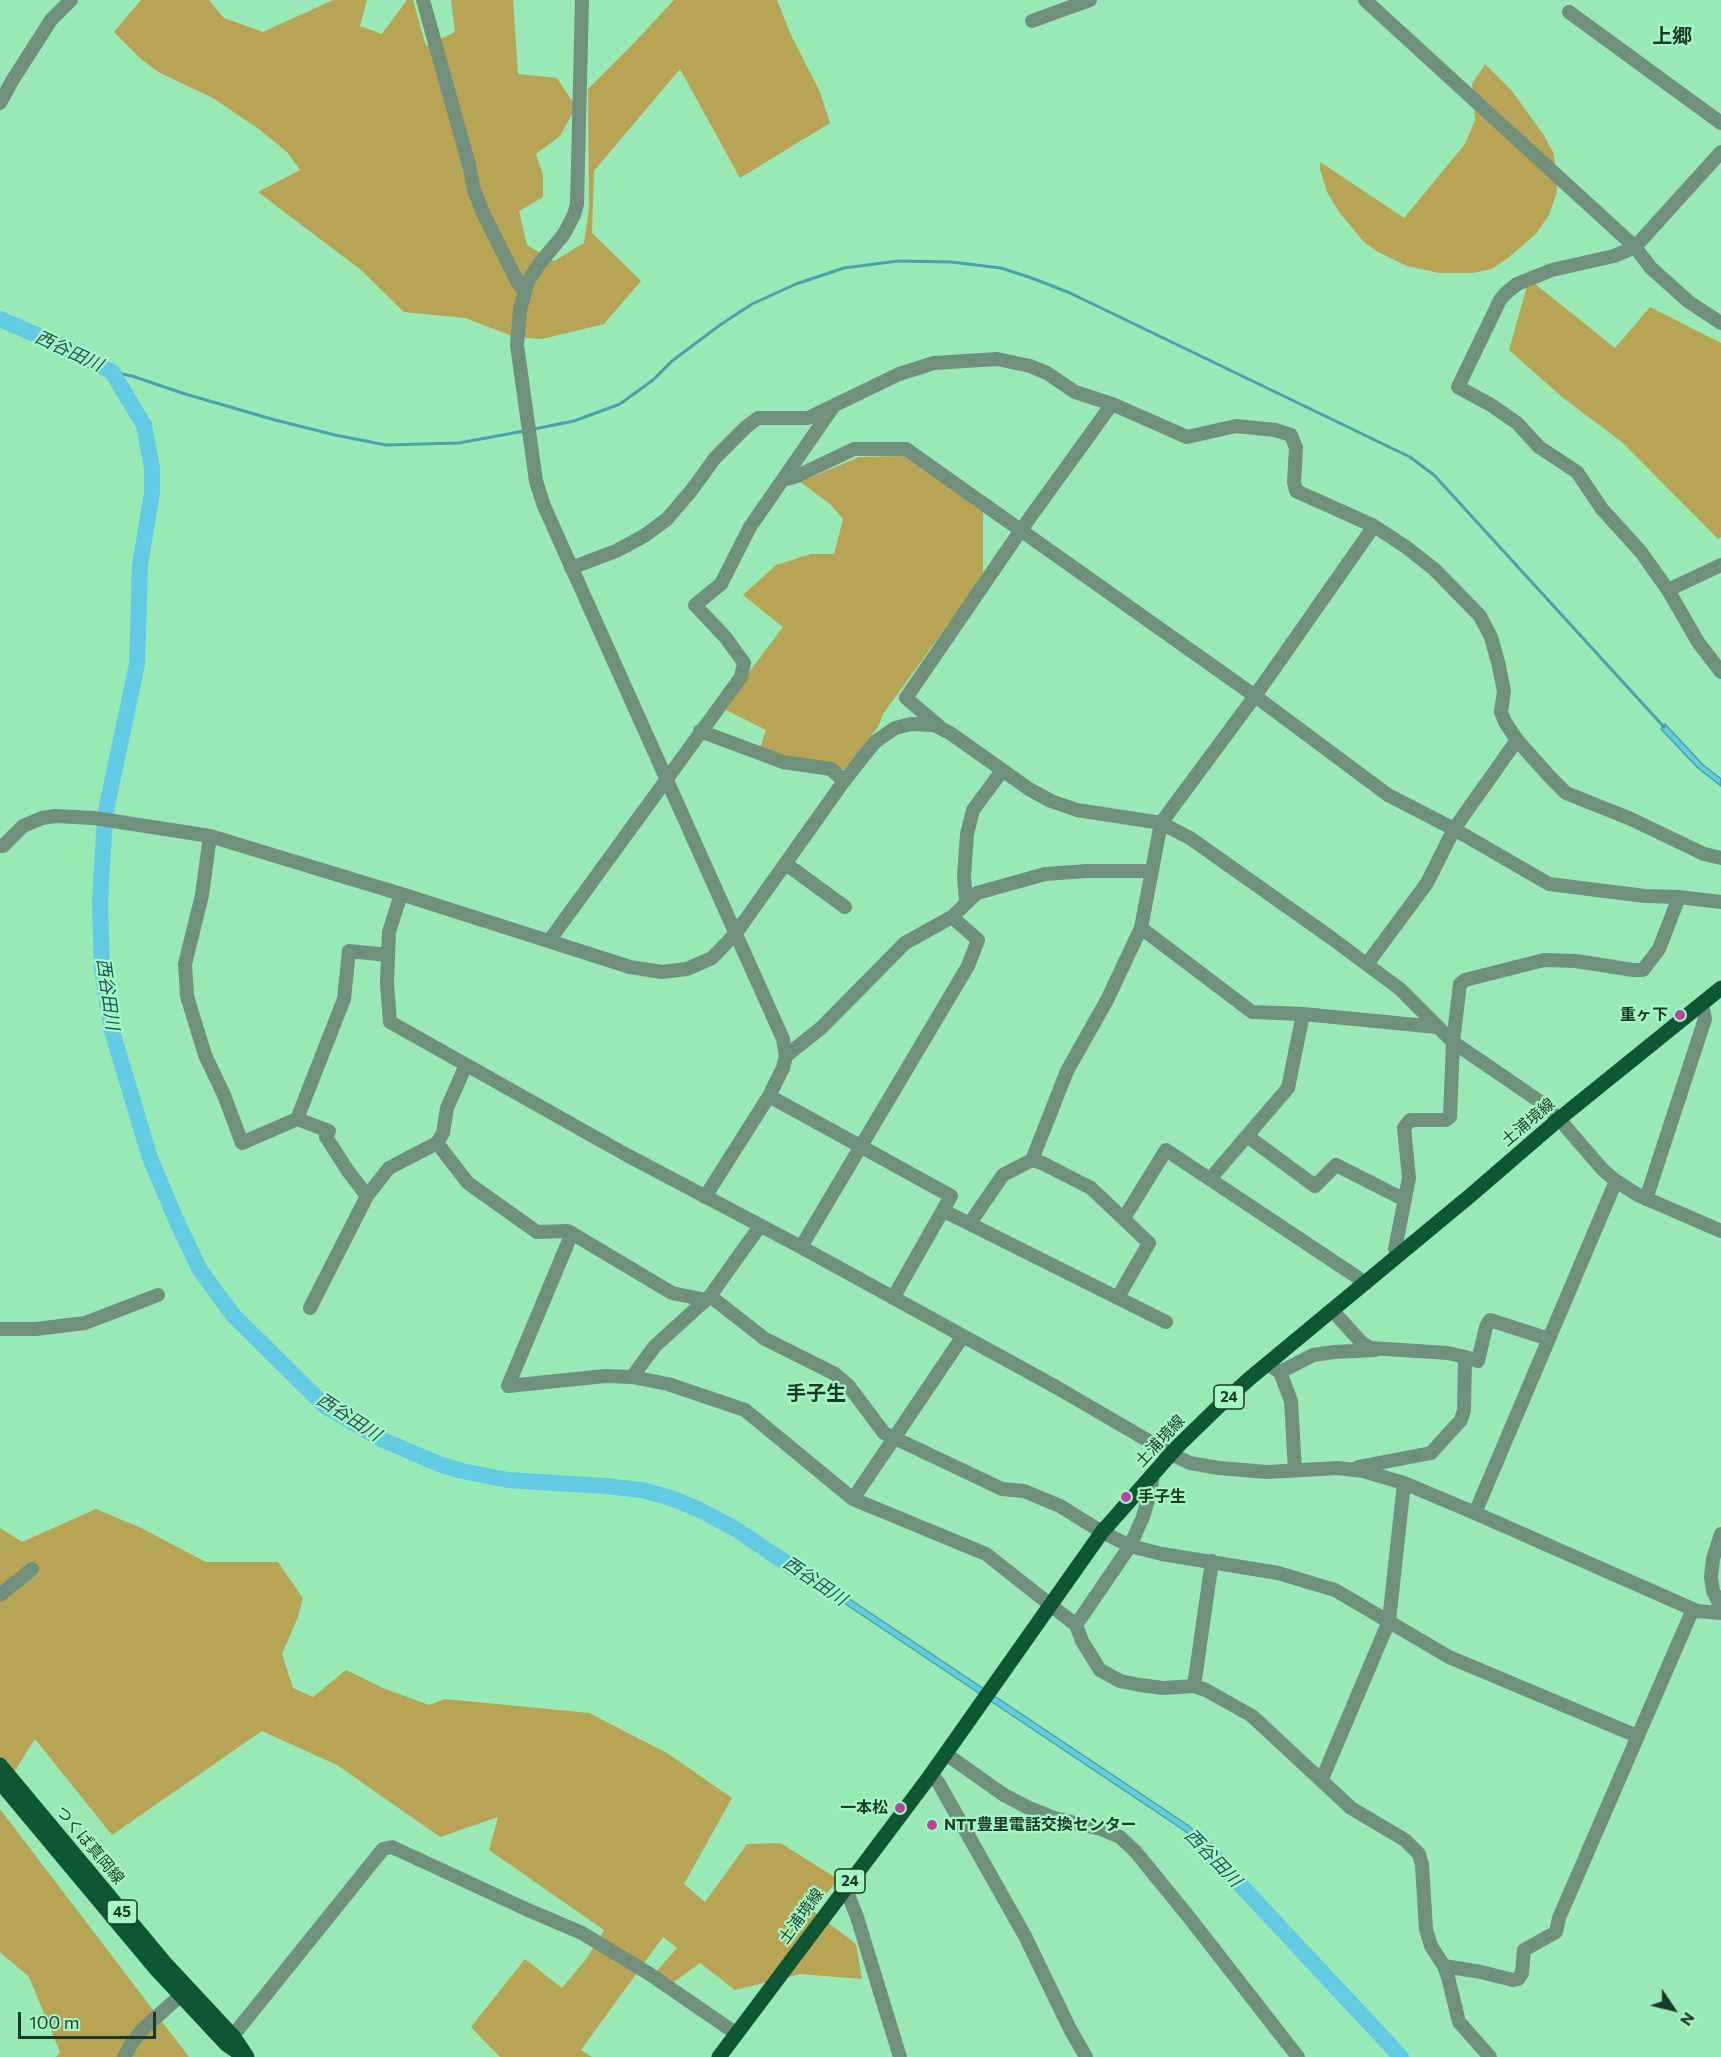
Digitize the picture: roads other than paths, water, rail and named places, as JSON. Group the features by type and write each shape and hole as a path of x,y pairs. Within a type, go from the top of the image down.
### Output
{"main road":[{"name":"土浦境線","path":"719,2057 946,1754 1102,1532 1171,1454 1217,1408 1273,1368 1332,1310 1559,1119 1721,988"},
{"name":"つくば真岡線","path":"0,1765 229,2040"},
{"name":"つくば真岡線","path":"0,1782 180,1996 246,2057"}],"street":[{"path":"0,103 51,20 71,0"},
{"path":"423,0 474,190 518,284 525,292"},
{"path":"582,0 577,204 564,234 540,263 525,292 517,331 517,345 536,481 544,506 783,1039 786,1056 770,1096 705,1197"},
{"path":"1032,21 1090,0"},
{"path":"1365,0 1635,247 1651,268 1689,302 1721,323"},
{"path":"1569,12 1721,123"},
{"path":"1721,152 1635,247 1614,256 1552,270 1517,284 1500,300 1458,387 1491,405 1517,423 1539,447 1577,472 1602,509 1641,552 1668,591 1698,642 1721,672"},
{"path":"570,568 616,551 644,536 667,519 715,458 758,418 808,418 899,374 934,363 997,359 1039,369 1075,392 1112,404 1187,437 1236,426 1275,430 1292,435 1296,448 1294,482 1296,491 1374,526 1406,546 1434,569 1480,616 1491,637 1498,662 1504,691 1501,712 1517,740 1566,793 1631,819 1704,854 1721,858"},
{"path":"1112,404 1021,530 906,698 942,728 1002,771 1051,801 1077,810 1161,823 1190,838 1400,989 1453,1042 1533,1096 1559,1119 1603,1170 1629,1191 1721,1231"},
{"path":"549,941 666,777 741,677 744,663 726,638 695,605 721,584 750,528 835,406"},
{"path":"783,480 797,476 854,449 906,449 1255,696 1388,795 1454,829 1549,884 1645,896 1721,902"},
{"path":"970,1223 1003,1175 1032,1160 1067,1071 1107,999 1141,927 1161,823 1255,696 1374,526"},
{"path":"1668,591 1721,565"},
{"path":"0,846 3,846 22,826 42,818 55,816 113,820 210,836 630,967 662,972 687,969 712,958 736,933 844,781 875,742 895,728 911,724 926,724 942,728"},
{"path":"700,731 783,762 831,769 844,781"},
{"path":"1367,964 1427,883 1454,829 1517,740"},
{"path":"966,901 964,876 967,834 973,810 1002,771"},
{"path":"210,836 202,896 185,964 187,996 205,1055 224,1095 242,1143 297,1119 329,1131 326,1137 367,1196"},
{"path":"786,864 845,907"},
{"path":"786,1056 821,1028 905,943 952,917 976,892 1045,874 1087,871 1152,871"},
{"path":"401,894 389,932 387,984 390,1022 705,1197 963,1336 1171,1454 1190,1463 1216,1468 1267,1472 1338,1468 1404,1483 1697,1611 1721,1612"},
{"path":"1399,1255 1395,1249 1409,1178 1404,1128 1410,1120 1446,1120 1450,1117 1453,1042 1460,984 1464,980 1544,960 1576,961 1643,970 1659,949 1680,897"},
{"path":"801,1247 968,966 978,940 952,917"},
{"path":"1141,927 1252,1012 1303,1014 1437,1027"},
{"path":"297,1119 344,999 349,951 388,955"},
{"path":"1646,1199 1705,1019 1702,1004"},
{"path":"1210,1179 1288,1088 1303,1014"},
{"path":"310,1308 367,1196 389,1168 437,1143 443,1133 447,1108 466,1065"},
{"path":"770,1096 951,1196 893,1298"},
{"path":"1247,1136 1315,1186 1336,1165 1405,1200"},
{"path":"437,1143 468,1183 537,1232 568,1231 672,1293 708,1298 765,1340 836,1374 848,1385 884,1433 894,1438 1002,1489 1024,1491 1060,1506 1130,1546 1162,1554 1278,1573 1335,1590 1449,1657 1636,1736"},
{"path":"1124,1218 1166,1150 1366,1283"},
{"path":"1032,1160 1091,1188 1149,1243 1118,1297"},
{"path":"1475,1513 1616,1181"},
{"path":"944,1211 1166,1322"},
{"path":"632,1377 655,1346 708,1298 760,1226"},
{"path":"572,1233 508,1386 605,1376 632,1377 668,1384 745,1410 853,1499 986,1554 1076,1625 1082,1641 1100,1670 1120,1681 1163,1688 1194,1686 1206,1690 1252,1716 1292,1755 1322,1779 1351,1809 1405,1840 1419,1854 1422,1865 1426,1929 1431,1946 1444,1966 1459,2022 1490,2057"},
{"path":"0,1329 36,1329 85,1323 158,1295"},
{"path":"1332,1310 1361,1342 1376,1350"},
{"path":"1295,1470 1292,1401 1273,1368 1335,1352 1376,1350 1448,1353 1478,1361 1486,1327 1490,1320 1549,1339"},
{"path":"853,1499 963,1336"},
{"path":"1354,1470 1358,1467 1431,1453 1461,1420 1464,1410 1465,1357"},
{"path":"1076,1625 1130,1546 1143,1517 1153,1474"},
{"path":"1322,1779 1389,1621 1404,1483"},
{"path":"1721,1534 1713,1559 1712,1577 1713,1591 1721,1607"},
{"path":"1194,1686 1212,1561"},
{"path":"0,1595 32,1569"},
{"path":"1444,1966 1513,1980 1520,1976 1524,1950 1556,1932 1559,1918 1636,1736 1693,1609"},
{"path":"946,1754 1004,1795 1027,1807 1054,1818 1101,1829 1120,1837 1135,1851 1188,1916 1298,2057"},
{"path":"931,1774 938,1782 1025,1936 1086,2057"},
{"path":"229,2040 383,1849 392,1847 582,1933 657,1978 737,2034"},
{"path":"843,1890 847,1892 857,1917 900,2057"},
{"path":"124,2057 144,2028 180,1996"}],"water":[{"path":"1665,724 1703,765 1721,779 1721,786 1698,768 1661,729"},
{"path":"791,1562 1189,1826 1224,1862 1219,1866 1185,1831 838,1599 787,1568"}],"waterway":[{"path":"534,429 574,421 620,404 720,325 752,304 796,284 844,268 898,261 951,262 1001,268 1070,293 1410,457 1434,475 1664,727"},
{"name":"西谷田川","path":"0,319 60,345 112,372 144,425 152,468 152,493 140,565 137,664 107,806 104,832 100,902 102,970 112,1031 150,1158 200,1270 233,1315 325,1406 383,1440 439,1464 462,1471 508,1480 642,1490 671,1498 734,1528 807,1577"},
{"path":"112,372 132,376 275,420 386,445 459,443 524,431"},
{"name":"西谷田川","path":"1205,1847 1401,2057"}],"place":[{"name":"重ヶ下","path":"1680,1015"},
{"name":"手子生","path":"1126,1497"},
{"name":"一本松","path":"900,1808"},
{"name":"NTT豊里電話交換センター","path":"932,1825"}],"district":[{"name":"上郷","path":"1672,36"},
{"name":"手子生","path":"816,1393"}]}
